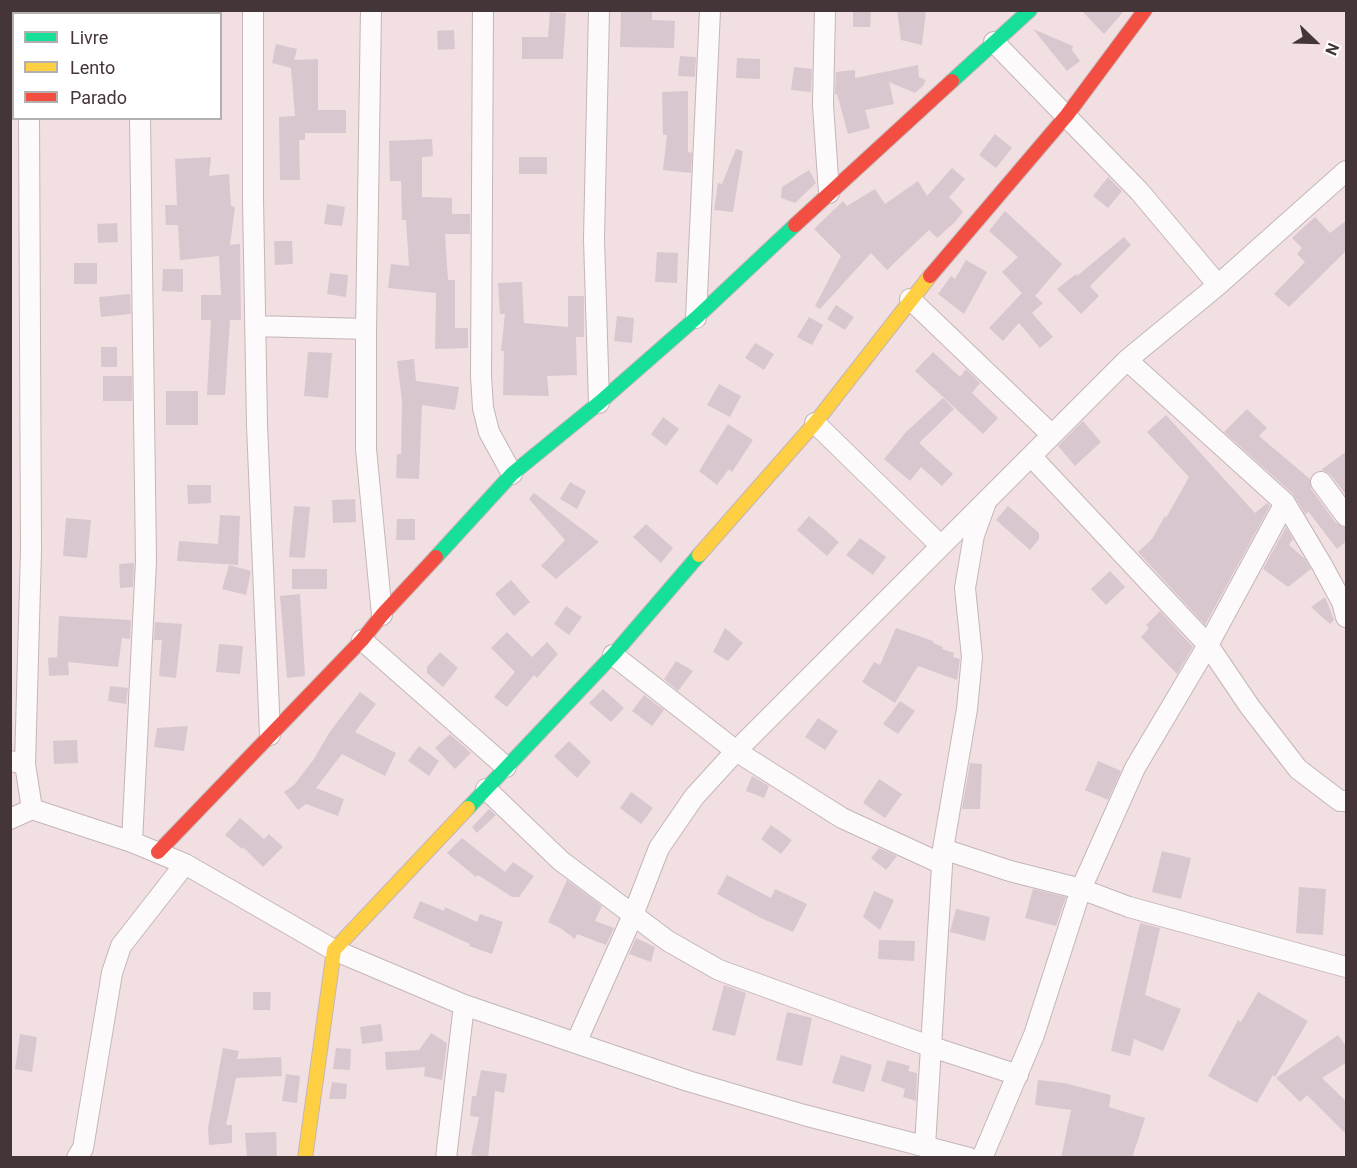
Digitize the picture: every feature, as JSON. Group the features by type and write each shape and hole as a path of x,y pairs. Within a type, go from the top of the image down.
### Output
{"street":[{"path":"253,10 257,424 270,735"},
{"path":"371,10 366,449 381,615"},
{"path":"483,10 481,376 483,408 489,432 512,474"},
{"path":"598,10 594,239 599,403"},
{"path":"696,318 710,10"},
{"path":"825,10 823,105 829,193"},
{"path":"158,852 362,640 381,615 512,474 599,403 696,318 1030,10"},
{"path":"304,1158 334,950 613,655 815,423 910,299 1067,115 1145,10"},
{"path":"994,42 1139,192 1218,285"},
{"path":"29,120 31,551 18,762 32,809"},
{"path":"132,842 146,561 140,120"},
{"path":"576,1043 633,915 659,848 694,797 736,751 1127,360 1218,285 1347,171"},
{"path":"910,299 1052,435"},
{"path":"255,326 366,329"},
{"path":"1127,360 1285,503 1323,565 1347,617"},
{"path":"815,423 941,546"},
{"path":"1031,456 1208,645 1250,707 1298,769 1340,801 1347,801"},
{"path":"1321,482 1347,516"},
{"path":"925,1146 942,856 967,709 972,657 965,588 974,535 987,499"},
{"path":"982,1158 1034,1035 1081,890 1135,768 1208,645 1285,503"},
{"path":"362,640 506,767"},
{"path":"613,655 736,751 842,818 942,856 1081,890 1130,907 1347,967"},
{"path":"486,789 561,861 668,941 719,970 932,1047 1018,1075"},
{"path":"10,819 32,809 158,852 185,864 334,950 464,1005 688,1081 969,1158"},
{"path":"77,1158 83,1148 112,973 121,946 185,864"},
{"path":"446,1158 464,1005"}],"building":[{"path":"621,10 652,10 652,20 675,21 674,48 620,47"},
{"path":"853,10 871,10 870,27 853,27"},
{"path":"897,10 926,11 922,45 901,40"},
{"path":"1081,10 1125,10 1104,34"},
{"path":"550,12 566,13 563,59 522,59 522,37 548,37"},
{"path":"1033,29 1073,46 1072,50 1080,61 1067,71"},
{"path":"454,30 455,49 438,50 437,31"},
{"path":"276,44 297,49 294,60 318,59 318,110 346,110 346,133 305,133 305,140 299,140 300,180 280,180 279,117 295,116 291,68 272,63"},
{"path":"680,56 696,57 695,77 678,76"},
{"path":"737,58 760,59 760,79 736,78"},
{"path":"918,65 919,77 926,80 923,86 915,93 889,82 894,104 865,110 870,128 848,134 837,94 835,94 836,72 855,70 855,78"},
{"path":"794,67 812,69 811,92 791,90"},
{"path":"688,91 688,152 692,153 691,173 663,170 667,135 663,135 662,92"},
{"path":"995,134 1012,148 996,168 979,155"},
{"path":"432,139 433,156 422,157 422,197 452,198 452,214 470,214 470,234 445,234 448,280 455,280 455,328 468,328 468,348 435,349 436,293 388,288 391,264 409,266 406,220 402,220 401,181 390,181 389,141"},
{"path":"736,149 743,151 733,212 714,210 718,183 722,184"},
{"path":"211,157 209,176 229,174 231,206 235,207 230,245 240,244 241,320 230,320 225,395 207,395 211,320 201,320 201,295 221,295 219,256 180,260 178,225 166,225 165,205 177,205 175,159"},
{"path":"519,157 547,157 547,174 519,174"},
{"path":"952,168 965,179 949,197 963,212 955,222 937,238 929,230 887,270 871,253 820,309 815,306 841,256 814,229 843,201 847,206 875,189 885,204 918,181 927,196"},
{"path":"809,170 816,183 795,203 781,198 782,187"},
{"path":"1108,177 1122,191 1108,208 1093,196"},
{"path":"327,204 345,207 342,226 324,224"},
{"path":"1005,211 1062,264 1035,296 1043,303 1032,313 1053,337 1040,348 1019,323 1003,341 989,328 1022,293 1002,272 1018,257 989,231"},
{"path":"1315,217 1330,233 1347,220 1347,250 1289,307 1274,294 1305,262 1297,254 1302,248 1292,238"},
{"path":"117,223 118,242 98,243 97,224"},
{"path":"1124,237 1131,245 1090,286 1099,296 1081,314 1057,289 1076,274 1077,276"},
{"path":"274,241 292,241 293,264 275,265"},
{"path":"657,252 678,253 677,283 655,282"},
{"path":"966,260 987,272 964,314 938,294 951,276 955,279"},
{"path":"74,263 97,263 97,284 74,284"},
{"path":"163,269 183,269 183,292 162,291"},
{"path":"330,273 348,275 346,297 327,294"},
{"path":"522,282 524,323 568,327 568,296 584,296 584,337 576,337 577,375 547,376 549,396 503,395 504,351 501,351 505,314 500,314 498,283"},
{"path":"130,294 131,314 101,317 99,297"},
{"path":"836,305 854,317 845,330 827,319"},
{"path":"617,316 634,318 632,343 614,341"},
{"path":"809,317 823,325 812,345 797,337"},
{"path":"755,343 774,354 764,370 745,358"},
{"path":"101,347 117,347 117,367 101,367"},
{"path":"308,352 332,353 328,398 304,396"},
{"path":"933,352 960,377 966,369 980,383 972,393 998,418 983,434 915,371"},
{"path":"414,359 416,381 459,387 455,410 422,405 419,479 396,478 397,454 401,454 402,401 397,361"},
{"path":"103,376 132,376 132,401 103,401"},
{"path":"719,384 741,396 730,417 707,405"},
{"path":"166,391 198,391 198,425 166,425"},
{"path":"943,398 954,409 919,443 953,474 942,486 921,467 910,481 884,459 906,432"},
{"path":"1247,409 1267,428 1259,436 1310,479 1311,489 1336,523 1347,528 1347,541 1337,549 1308,511 1306,515 1293,494 1224,432"},
{"path":"1166,415 1255,513 1267,503 1270,506 1205,625 1138,552 1152,539 1189,477 1147,432"},
{"path":"663,417 679,429 666,446 651,434"},
{"path":"1083,421 1101,442 1075,466 1058,446"},
{"path":"728,424 753,440 732,472 729,469 717,485 699,471"},
{"path":"1347,451 1347,496 1330,474 1321,470"},
{"path":"570,482 586,491 577,509 560,499"},
{"path":"187,485 211,485 211,503 188,504"},
{"path":"534,493 599,542 556,579 541,566 565,540 529,499"},
{"path":"355,499 356,522 333,523 332,500"},
{"path":"294,506 310,507 305,558 289,557"},
{"path":"1008,506 1039,533 1039,539 1030,550 996,520"},
{"path":"220,515 240,516 238,565 177,561 179,541 218,544"},
{"path":"809,516 839,542 827,556 797,530"},
{"path":"66,518 91,520 87,558 63,556"},
{"path":"397,519 415,519 415,540 396,540"},
{"path":"646,524 673,548 661,563 633,537"},
{"path":"1286,527 1293,539 1289,545 1305,559 1311,569 1288,587 1263,569"},
{"path":"860,538 886,557 873,575 846,555"},
{"path":"134,563 133,587 120,588 119,564"},
{"path":"229,565 251,571 246,595 222,589"},
{"path":"292,569 327,569 327,589 292,589"},
{"path":"1110,571 1125,587 1106,605 1091,589"},
{"path":"511,580 530,602 514,616 495,594"},
{"path":"300,594 305,676 287,678 280,596"},
{"path":"1325,597 1334,620 1330,624 1311,607"},
{"path":"566,606 582,617 569,635 554,624"},
{"path":"1160,611 1193,647 1177,674 1141,637 1149,628 1146,625"},
{"path":"59,616 131,620 130,639 122,638 118,667 68,662 69,675 49,676 48,658 57,657"},
{"path":"155,622 182,624 176,678 159,676 162,640 154,640"},
{"path":"725,628 743,643 728,661 713,652"},
{"path":"896,628 933,641 943,647 942,649 954,653 953,657 960,659 957,680 918,666 895,703 862,682 874,662 880,665"},
{"path":"507,632 532,657 547,642 558,654 537,678 534,675 507,707 494,697 515,672 491,648"},
{"path":"219,644 243,646 240,674 216,672"},
{"path":"440,652 458,668 443,687 427,673 427,667"},
{"path":"676,661 693,671 678,691 664,679"},
{"path":"110,686 128,688 126,704 108,701"},
{"path":"603,689 624,708 611,722 589,703"},
{"path":"360,692 376,704 355,732 396,753 385,776 342,754 316,788 344,799 338,816 306,804 298,810 284,792 294,785 314,759 329,733"},
{"path":"644,695 664,710 652,726 632,711"},
{"path":"900,701 915,711 898,734 883,724"},
{"path":"818,718 838,731 825,750 805,737"},
{"path":"188,726 184,751 154,747 157,728"},
{"path":"450,734 471,753 455,769 435,748"},
{"path":"77,740 78,763 54,764 53,741"},
{"path":"569,741 591,762 577,778 554,756"},
{"path":"419,746 439,761 429,776 408,761"},
{"path":"1098,761 1121,771 1108,800 1085,790"},
{"path":"970,763 982,764 980,809 962,809"},
{"path":"752,776 769,786 764,798 746,791"},
{"path":"879,779 902,794 885,818 863,803"},
{"path":"631,792 653,808 641,824 620,808"},
{"path":"489,809 496,815 477,833 472,827"},
{"path":"240,818 264,839 269,834 283,847 263,867 243,847 242,849 225,835"},
{"path":"771,825 792,840 781,854 761,839"},
{"path":"462,838 505,872 513,862 534,876 519,897 512,897 478,875 476,877 447,853"},
{"path":"879,848 897,856 886,870 871,858"},
{"path":"1162,851 1191,858 1181,899 1152,892"},
{"path":"727,875 771,898 775,889 807,904 793,932 717,894"},
{"path":"567,880 602,906 595,921 614,928 606,945 577,934 575,939 548,922"},
{"path":"1299,887 1326,889 1323,935 1296,933"},
{"path":"1033,889 1066,897 1056,926 1025,918"},
{"path":"874,891 894,900 880,930 863,917"},
{"path":"420,901 444,911 445,907 477,922 480,914 503,922 492,954 469,946 470,944 413,918"},
{"path":"956,909 990,917 985,941 950,932"},
{"path":"1140,923 1160,928 1145,995 1181,1009 1163,1051 1134,1039 1130,1056 1111,1051"},
{"path":"636,938 655,947 651,962 629,954"},
{"path":"879,940 915,941 914,961 878,959"},
{"path":"724,985 746,993 735,1036 712,1030"},
{"path":"253,992 271,992 270,1010 253,1010"},
{"path":"1258,992 1308,1021 1257,1103 1208,1076 1238,1020 1241,1022"},
{"path":"787,1012 812,1018 802,1066 776,1060"},
{"path":"381,1024 383,1041 362,1044 360,1027"},
{"path":"431,1033 447,1043 442,1080 424,1076 425,1067 386,1070 385,1052 419,1050"},
{"path":"20,1034 37,1037 32,1072 15,1069"},
{"path":"1338,1035 1347,1047 1347,1062 1322,1078 1347,1102 1347,1135 1307,1095 1300,1102 1276,1078"},
{"path":"223,1048 239,1051 237,1059 281,1057 282,1076 236,1078 226,1125 232,1125 232,1143 209,1145 208,1128"},
{"path":"336,1048 351,1049 350,1070 333,1069"},
{"path":"841,1055 872,1065 864,1092 832,1083"},
{"path":"887,1060 910,1066 908,1071 917,1073 916,1101 903,1097 905,1089 881,1081"},
{"path":"481,1070 507,1074 504,1093 495,1091 488,1158 471,1155 479,1117 470,1116 472,1096 476,1096"},
{"path":"286,1074 300,1076 297,1103 282,1101"},
{"path":"1038,1080 1064,1083 1111,1095 1109,1107 1145,1118 1132,1158 1061,1158 1071,1110 1035,1105"},
{"path":"332,1082 347,1084 346,1099 329,1099"},
{"path":"276,1132 277,1158 247,1158 245,1133"}],"traffic: fast":[{"path":"952,81 1030,10"},
{"path":"436,557 512,474 599,403 696,318 795,225"},
{"path":"468,808 613,655 699,555"}],"traffic: slow":[{"path":"699,555 815,423 930,276"},
{"path":"305,1158 334,950 468,808"}],"traffic: jam":[{"path":"930,276 1067,115 1145,10"},
{"path":"795,225 952,81"},
{"path":"158,852 362,640 436,557"}]}
